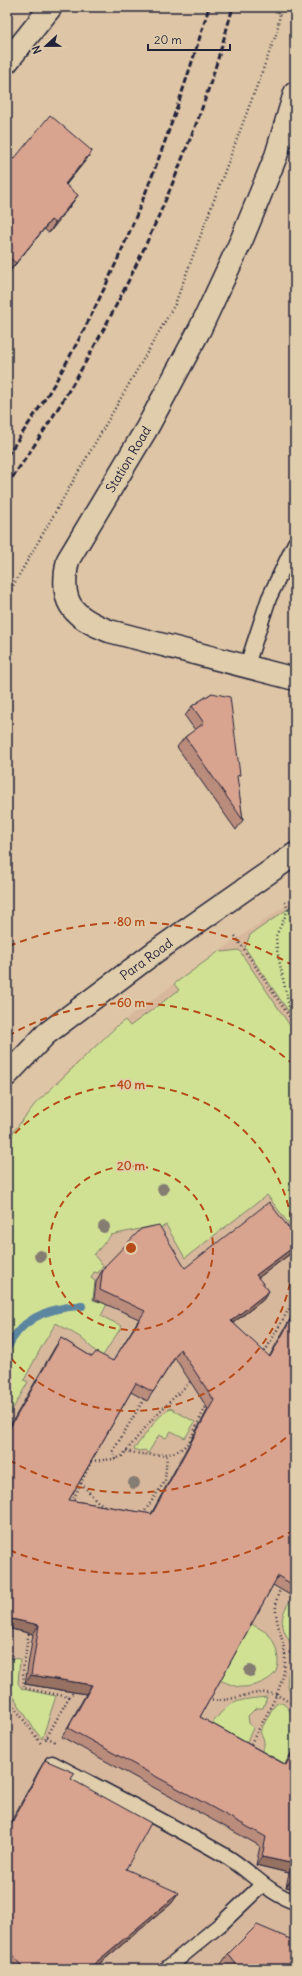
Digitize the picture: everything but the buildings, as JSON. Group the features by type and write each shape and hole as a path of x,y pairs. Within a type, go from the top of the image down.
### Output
{"street":[{"path":"7,62 51,7"},
{"name":"Station Road","path":"295,93 276,156 242,239 200,329 151,422 68,560 64,579 66,597 75,611 89,623 109,630 295,679"},
{"name":"Para Road","path":"7,1075 46,1034 155,952 295,854"}],"lane":[{"path":"247,666 269,598 295,543"},
{"path":"52,1763 226,1856 262,1885 284,1898 295,1902"},
{"path":"166,1969 222,1923 262,1885"}],"path":[{"path":"7,596 175,304 277,32 282,7"},
{"path":"285,902 288,910 276,936 277,950 292,1021"},
{"path":"235,936 295,1025"},
{"path":"262,1358 295,1298"},
{"path":"85,1458 91,1462 122,1456 154,1417 194,1378"},
{"path":"115,1458 113,1451 144,1399"},
{"path":"126,1452 158,1456 180,1450 186,1445 200,1416 209,1402"},
{"path":"140,1521 165,1481 167,1453"},
{"path":"70,1507 91,1462"},
{"path":"81,1483 97,1501 109,1509"},
{"path":"247,1753 276,1695 282,1677 285,1654 275,1608 276,1599 280,1590"},
{"path":"30,1624 23,1671 24,1688 69,1697"},
{"path":"285,1654 295,1651"},
{"path":"42,1746 69,1697 78,1685"},
{"path":"208,1700 217,1701 258,1693 276,1695 295,1706"},
{"path":"7,1697 42,1746 52,1763"}],"shaded area":[{"path":"295,899 295,1969 7,1969 7,1139 35,1104 64,1074 117,1026 205,961"}],"green space":[{"path":"295,904 295,1021 245,948 250,935"},
{"path":"221,950 222,952 239,950 295,1033 295,1232 267,1195 185,1258 166,1225 157,1230 154,1226 111,1235 94,1255 103,1266 98,1273 94,1272 91,1278 95,1281 93,1300 107,1304 101,1316 122,1326 102,1357 80,1337 56,1323 24,1380 28,1382 7,1419 7,1140 35,1104 117,1026 125,1020 130,1026 179,990 174,984"},
{"path":"170,1408 195,1422 185,1438 171,1431 166,1438 159,1435 148,1453 145,1450 139,1451 134,1449 158,1418"},
{"path":"290,1601 295,1604 295,1647 293,1647 289,1641 282,1624 283,1614"},
{"path":"250,1623 272,1638 278,1657 277,1667 274,1675 257,1685 237,1687 219,1680"},
{"path":"7,1658 20,1659 18,1683 22,1689 56,1696 42,1739 7,1686"},
{"path":"295,1660 295,1699 289,1691 288,1674"},
{"path":"267,1697 263,1708 256,1708 248,1716 249,1723 253,1728 244,1748 207,1731 220,1714 231,1704 238,1701"},
{"path":"278,1702 284,1704 292,1714 296,1729 294,1748 282,1770 260,1753 264,1743 260,1732 272,1709"}],"waterway":[{"path":"7,1349 20,1329 38,1316 59,1309 82,1306"}],"railway":[{"path":"7,456 60,374 84,330 126,241 145,195 179,102 209,7"},
{"path":"7,485 33,448 80,372 123,293 161,211 178,170 214,72 233,7"}]}
